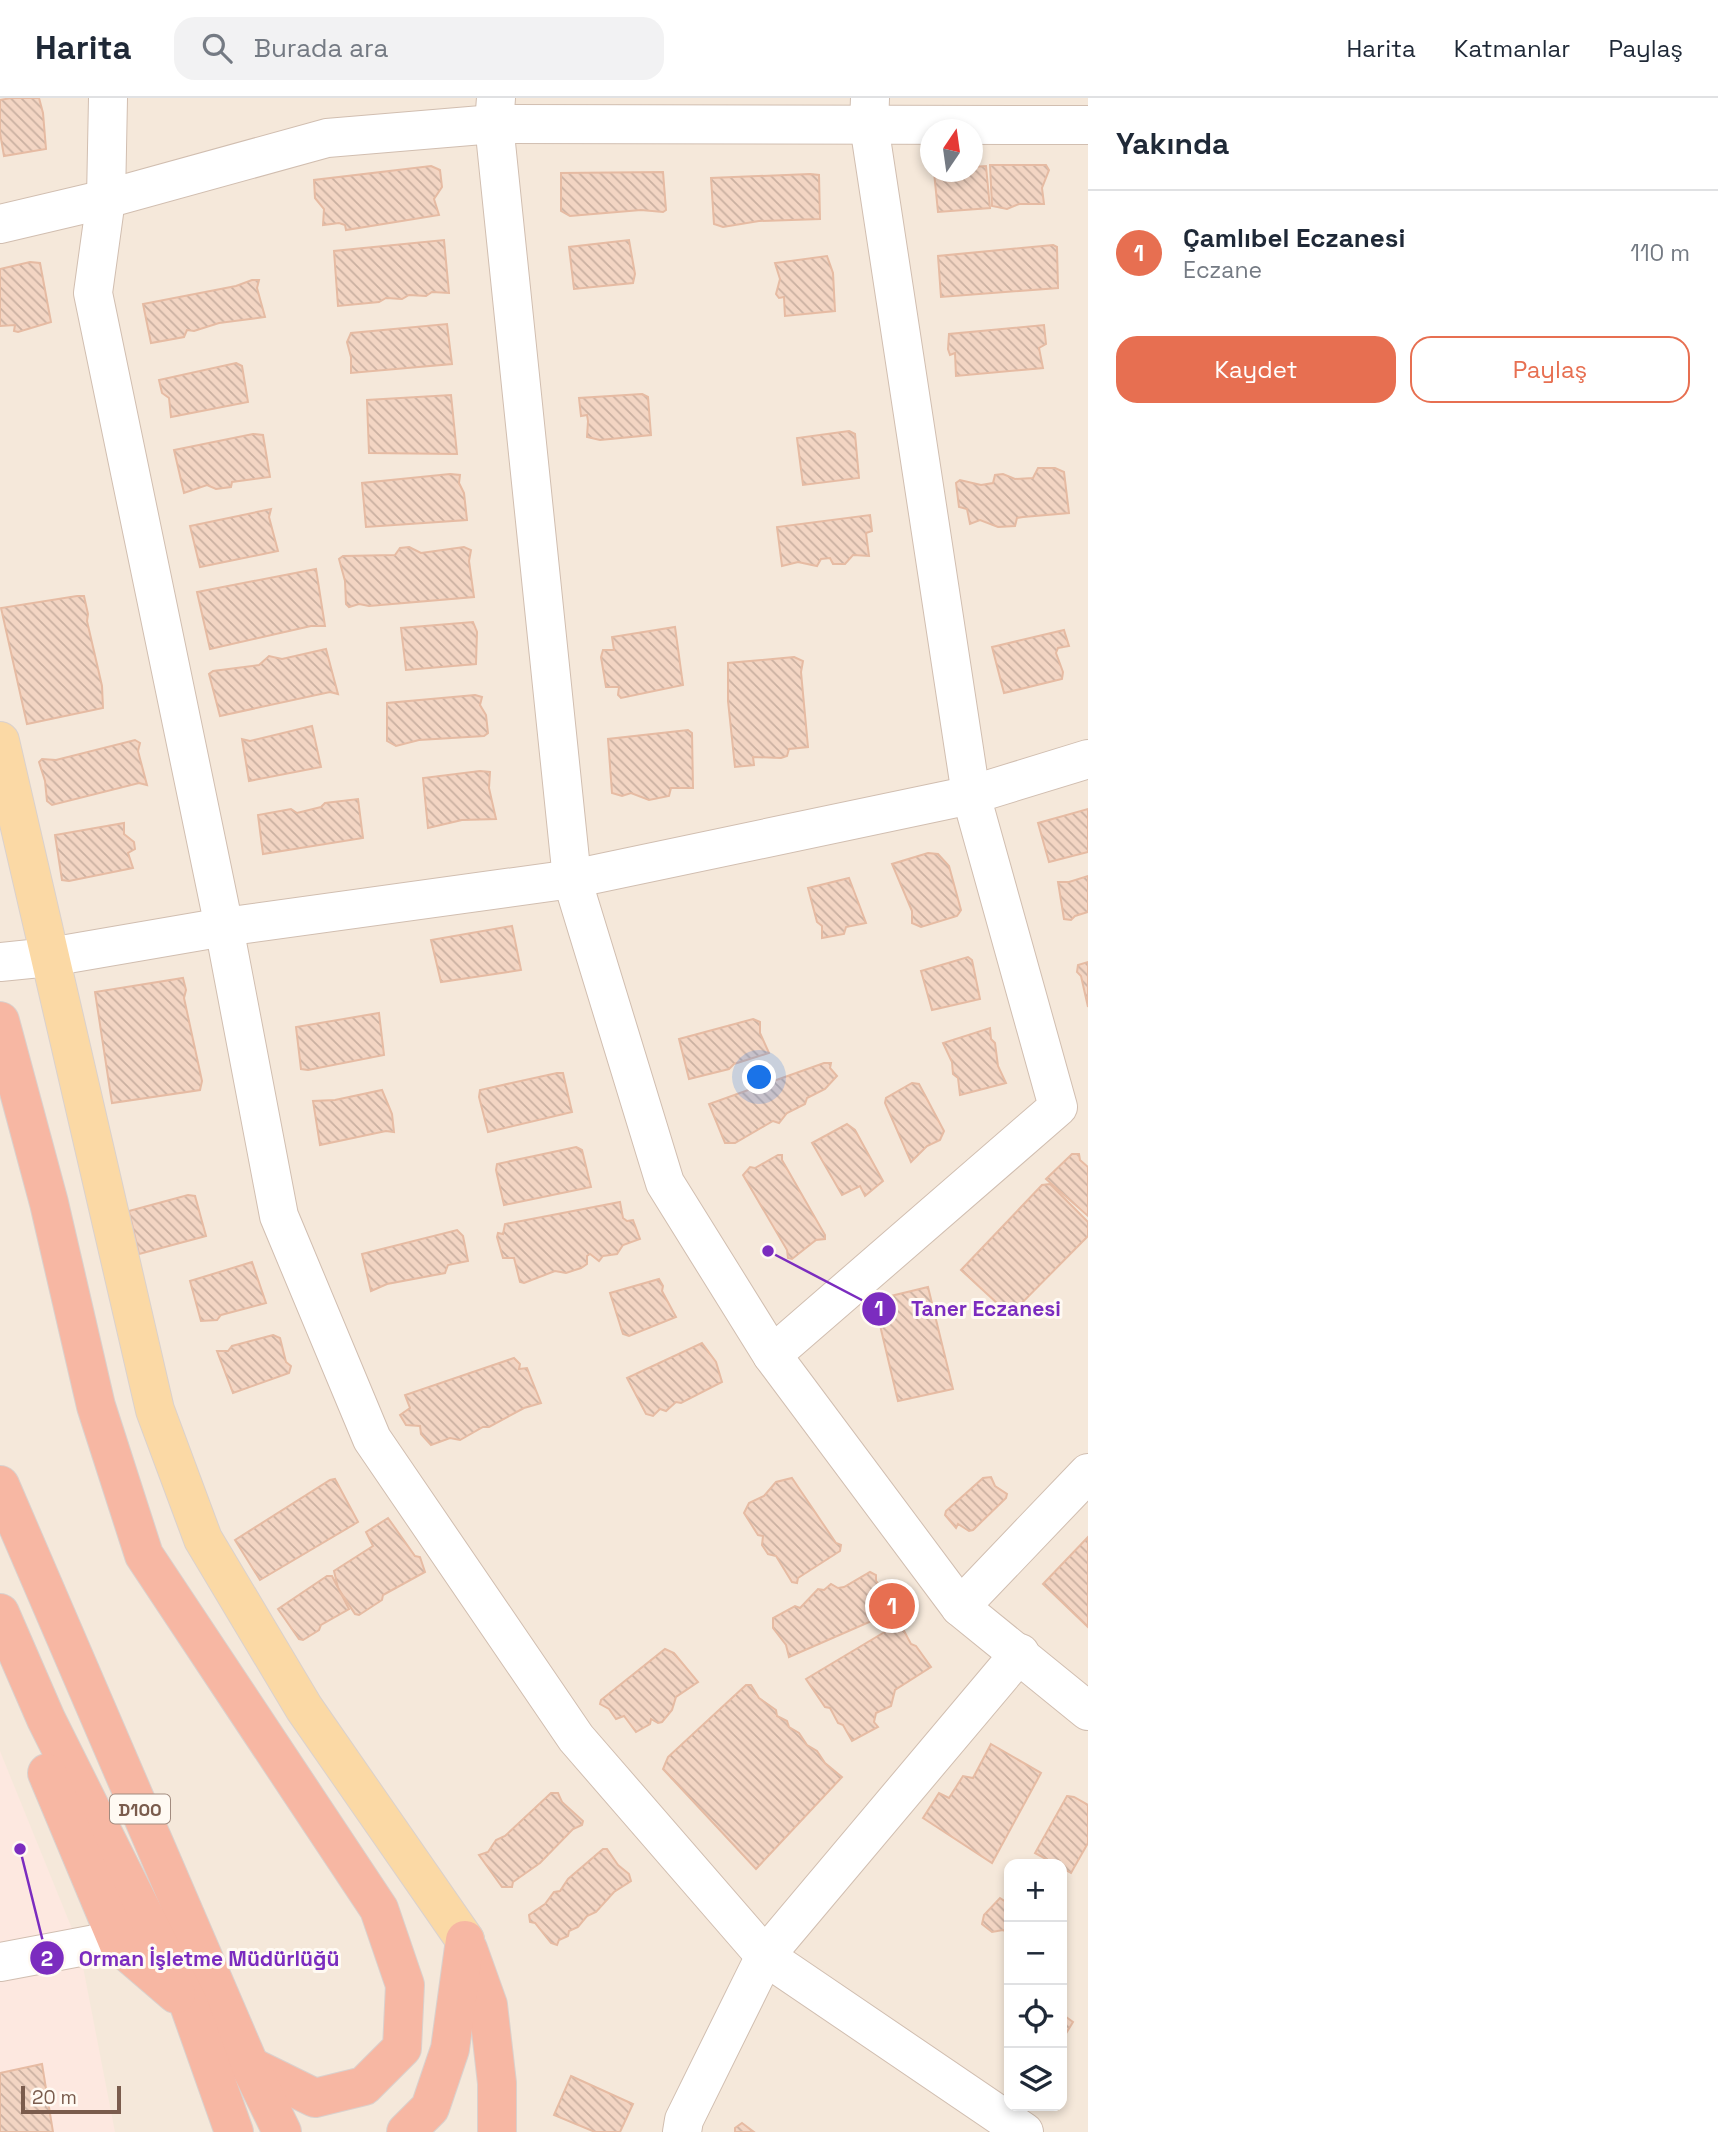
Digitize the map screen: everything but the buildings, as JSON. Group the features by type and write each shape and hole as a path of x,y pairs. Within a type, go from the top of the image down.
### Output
{"highway":[{"path":"0,1021 49,1203 96,1406 145,1555 379,1909 405,1985 402,2048 364,2086 315,2098 250,2066"},
{"name":"D100","path":"0,1485 250,2066 282,2132"},
{"name":"D100","path":"0,1613 46,1718 189,2005 234,2132"},
{"path":"0,1661 117,1940 189,2005"},
{"path":"406,2132 430,2108 450,2049 465,1940"},
{"path":"465,1940 488,2005 497,2083 497,2132"}],"main road":[{"path":"0,741 155,1410 203,1539 304,1709 465,1940"}],"street":[{"path":"108,98 106,199 93,293 224,927 279,1216 372,1439 576,1738 765,1956 1024,2132"},
{"path":"495,111 572,879 665,1183 772,1355 960,1607 1020,1653 1088,1711"},
{"path":"0,224 106,199 327,138 495,111 869,112 1088,125"},
{"path":"772,1355 1058,1107 971,795 869,112"},
{"path":"0,962 50,957 224,927 572,879 971,795 1088,759"},
{"path":"960,1607 1088,1472"},
{"path":"682,2132 684,2120 765,1956 1020,1653"},
{"path":"0,1962 117,1940"}],"shaded area":[{"path":"0,98 1088,98 1088,2132 0,2132"},
{"path":"0,1751 79,1946 115,2132 0,2132"}],"place":[{"name":"Taner Eczanesi","path":"768,1251"},
{"name":"Çamlıbel Eczanesi","path":"892,1606"},
{"name":"Orman İşletme Müdürlüğü","path":"20,1849"}]}
